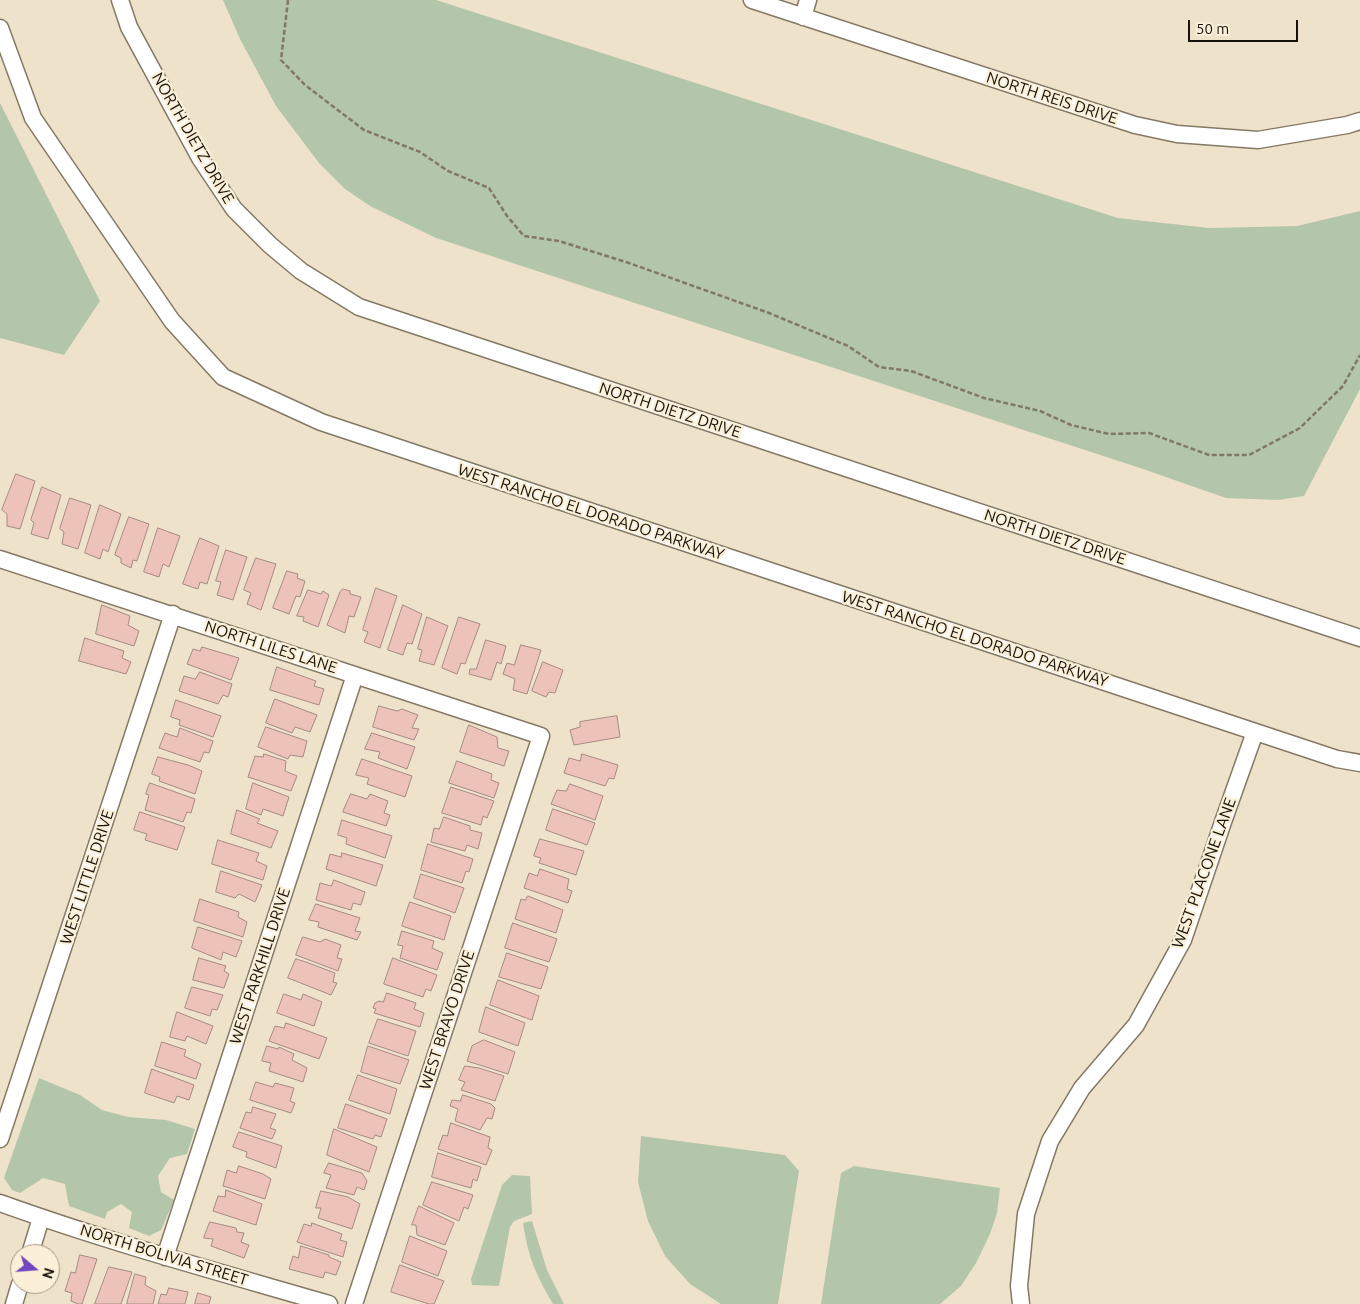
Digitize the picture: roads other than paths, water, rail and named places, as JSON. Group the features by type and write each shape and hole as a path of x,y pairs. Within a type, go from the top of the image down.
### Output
{"street":[{"name":"NORTH DIETZ DRIVE","path":"120,0 130,27 200,158 234,209 270,245 301,270 359,308 1360,638"},
{"name":"NORTH REIS DRIVE","path":"752,0 1134,125 1177,134 1258,140 1360,121"},
{"path":"803,17 808,0"},
{"name":"WEST RANCHO EL DORADO PARKWAY","path":"0,28 33,118 172,321 223,376 321,422 1337,759 1360,763"},
{"name":"NORTH LILES LANE","path":"0,559 173,614 541,736"},
{"name":"WEST LITTLE DRIVE","path":"0,1139 173,614"},
{"name":"WEST PARKHILL DRIVE","path":"165,1256 355,675"},
{"name":"WEST PLACONE LANE","path":"1021,1304 1019,1286 1026,1214 1050,1141 1082,1088 1136,1025 1183,940 1255,732"},
{"name":"WEST BRAVO DRIVE","path":"354,1304 541,736"},
{"name":"NORTH BOLIVIA STREET","path":"0,1203 41,1218 329,1304"},
{"path":"33,1244 41,1218"}]}
